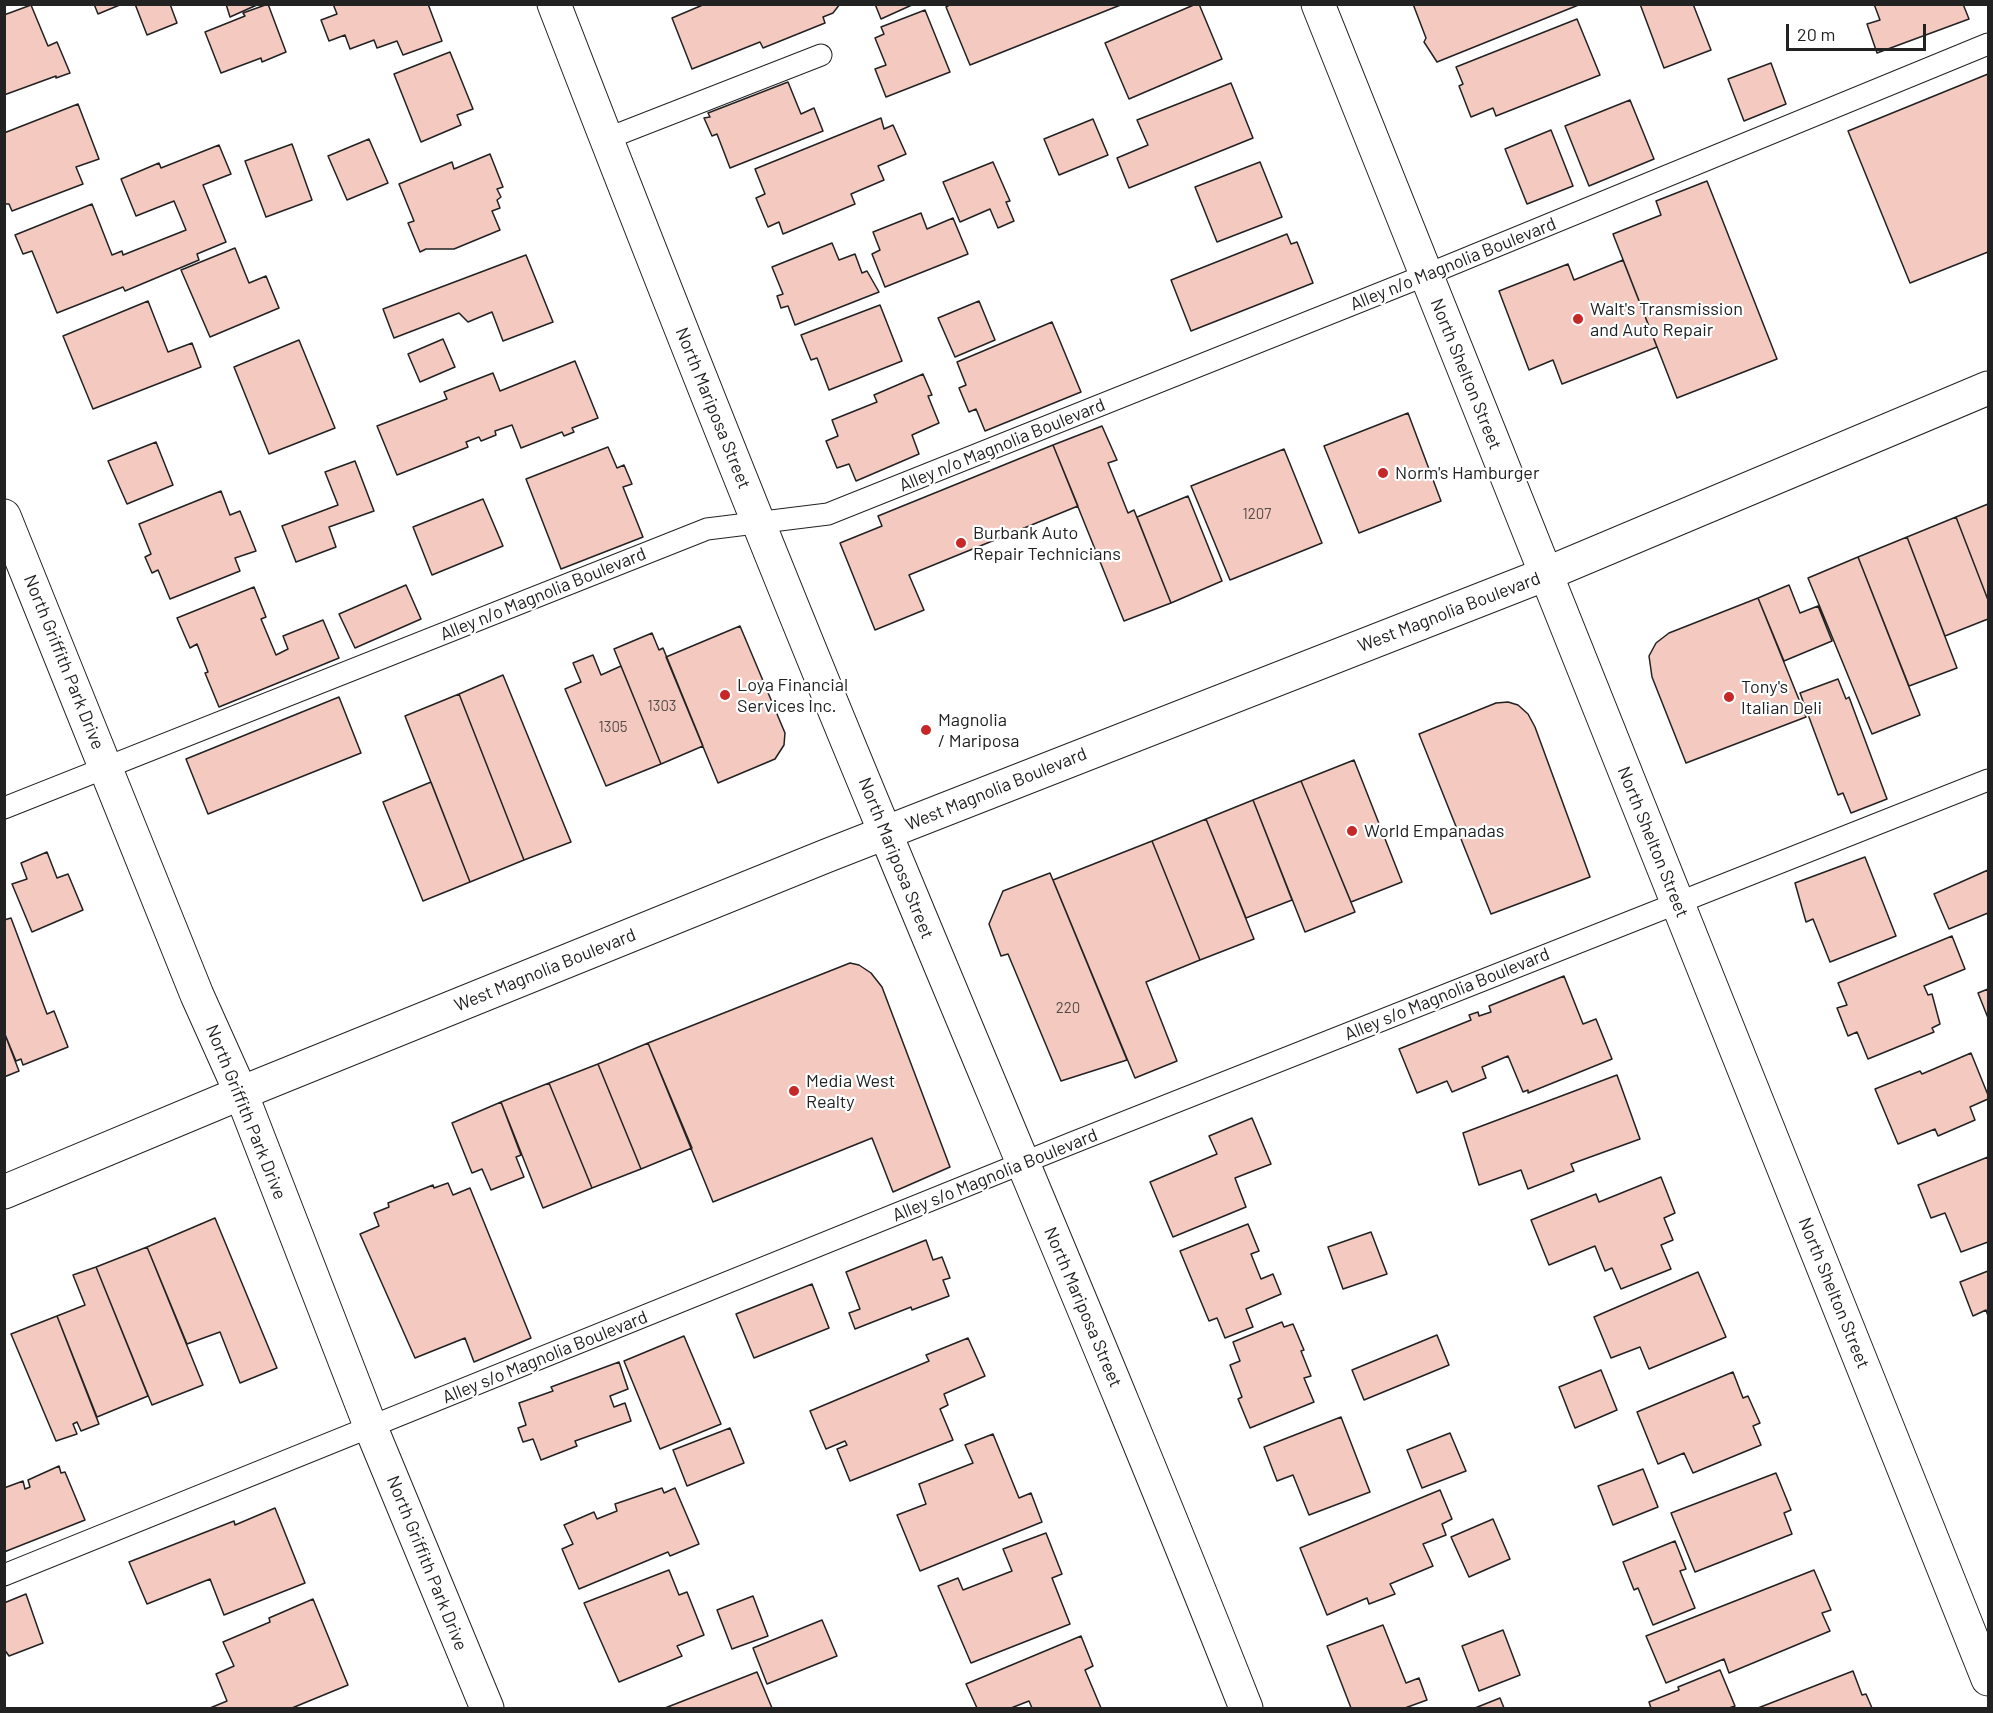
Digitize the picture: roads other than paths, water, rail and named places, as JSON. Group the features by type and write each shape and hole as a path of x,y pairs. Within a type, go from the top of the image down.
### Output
{"street":[{"name":"North Mariposa Street","path":"554,4 885,833 1177,1532 1246,1708"},
{"name":"North Shelton Street","path":"1318,4 1989,1679"},
{"name":"West Magnolia Boulevard","path":"4,1192 241,1093 885,833 1546,574 1989,388"},
{"name":"North Griffith Park Drive","path":"4,516 197,995 241,1093 371,1428 487,1708"}],"lane":[{"name":"Alley n/o Magnolia Boulevard","path":"4,808 707,529 828,514 1426,275 1989,44"},
{"path":"606,139 821,55"},
{"name":"Alley s/o Magnolia Boulevard","path":"4,1575 1022,1164 1989,780"}],"place":[{"name":"Walt's Transmission and Auto Repair","path":"1578,319"},
{"name":"Norm's Hamburger","path":"1383,473"},
{"name":"Burbank Auto Repair Technicians","path":"961,543"},
{"name":"Loya Financial Services Inc.","path":"725,695"},
{"name":"Tony's Italian Deli","path":"1729,697"},
{"name":"Magnolia / Mariposa","path":"926,730"},
{"name":"World Empanadas","path":"1352,831"},
{"name":"Media West Realty","path":"794,1091"}]}
